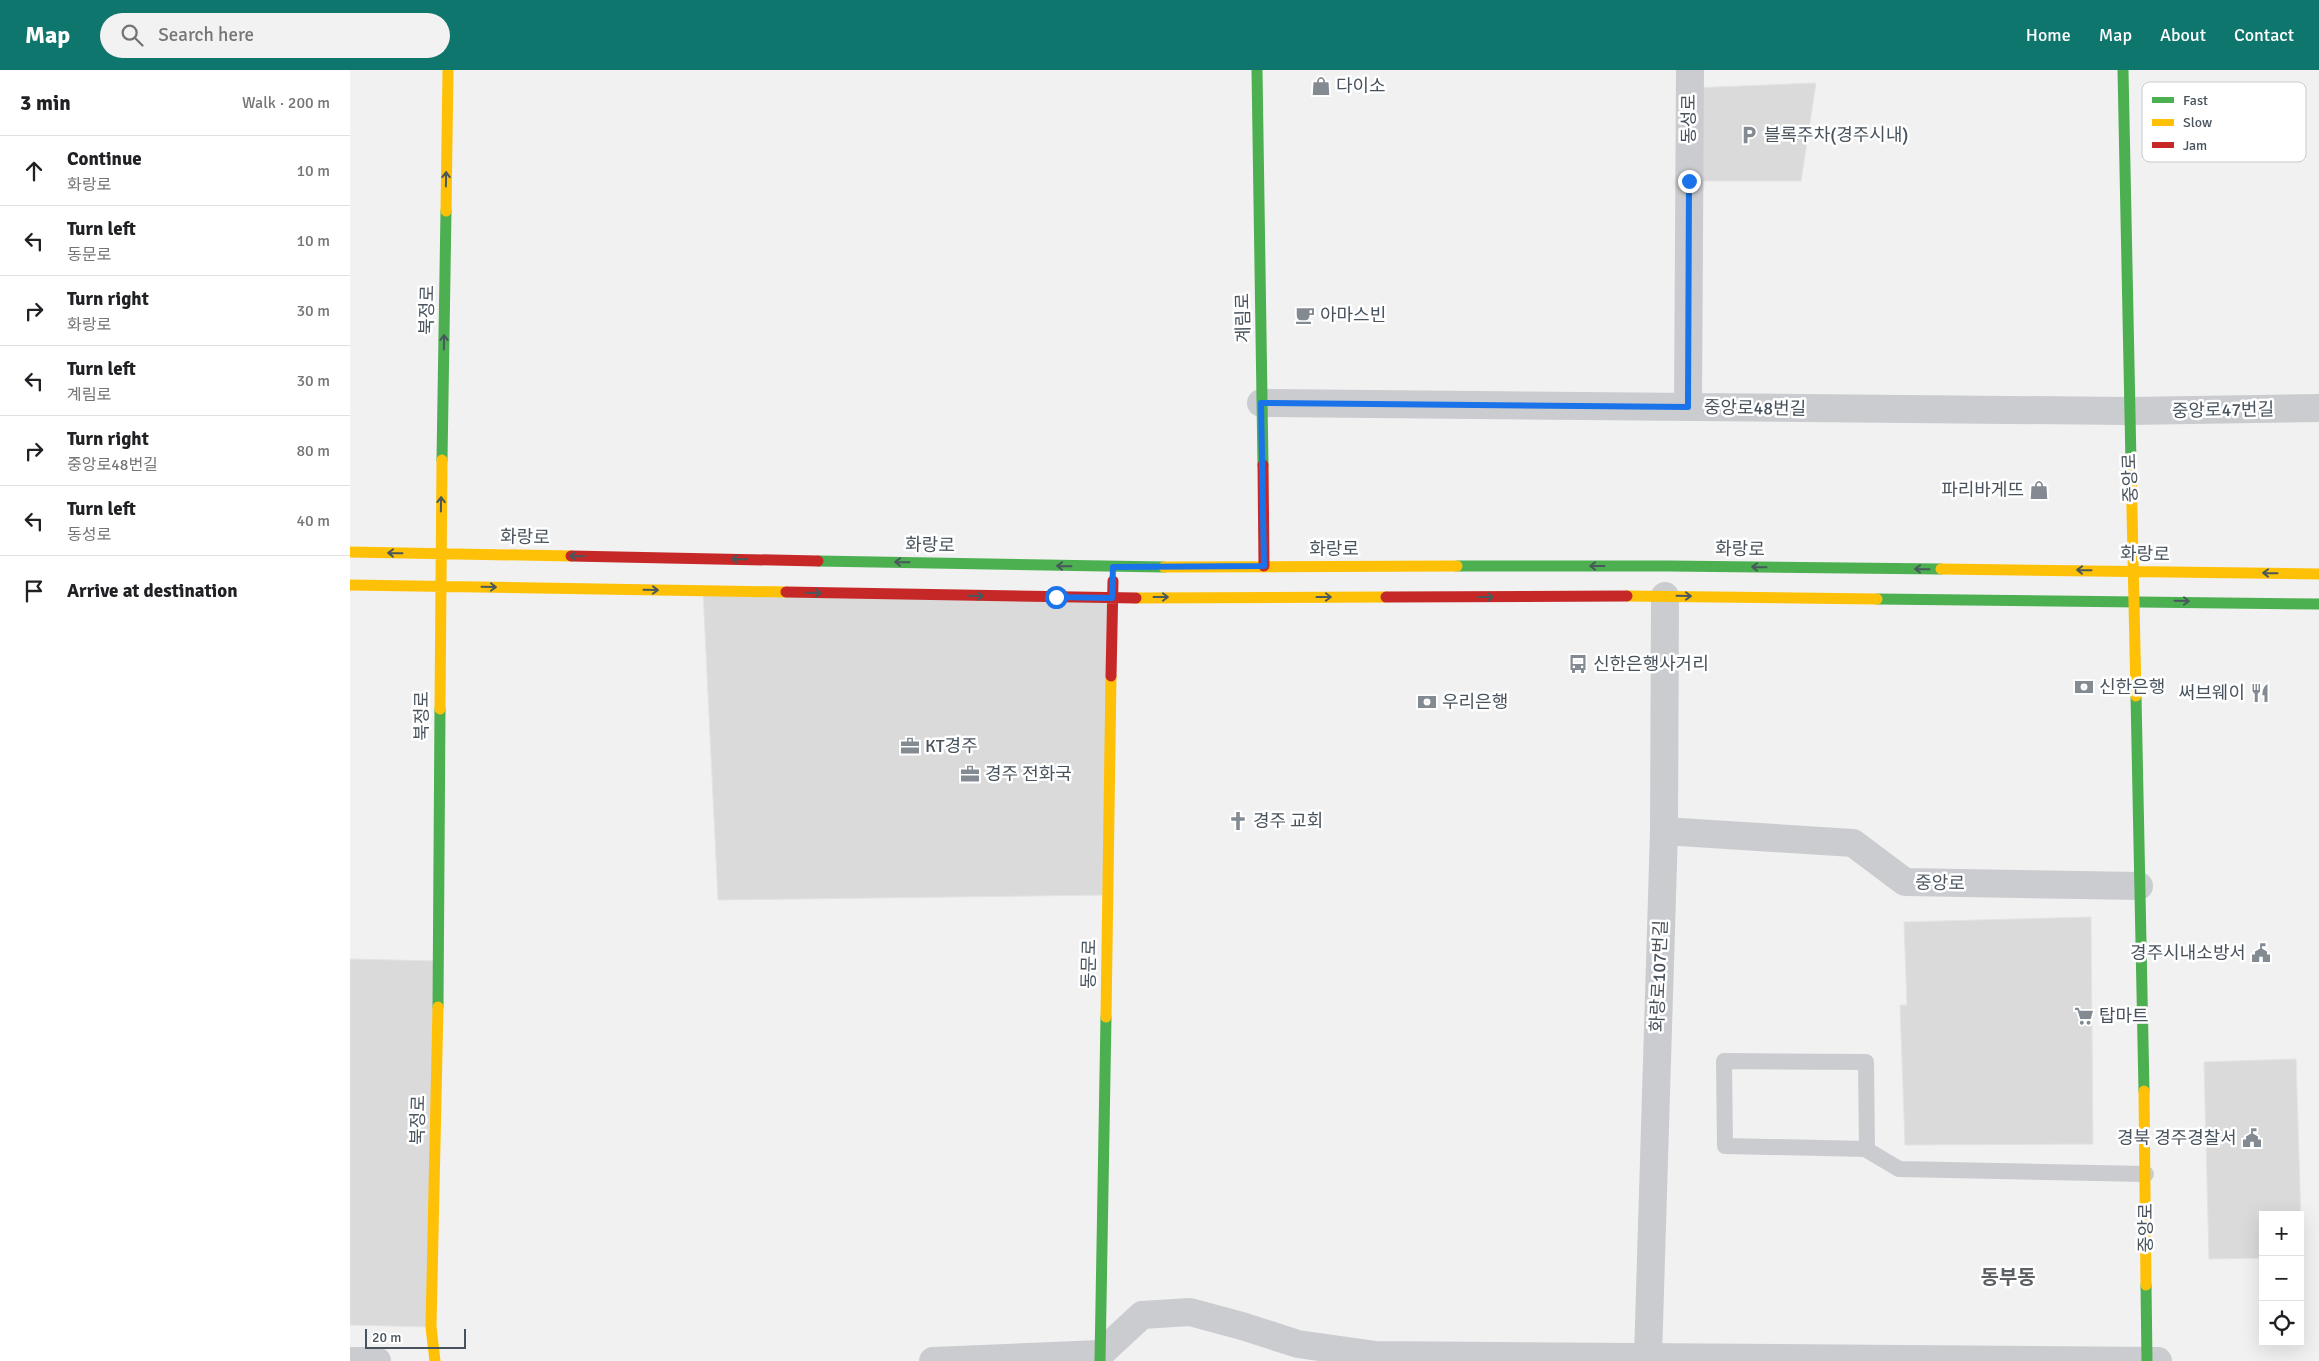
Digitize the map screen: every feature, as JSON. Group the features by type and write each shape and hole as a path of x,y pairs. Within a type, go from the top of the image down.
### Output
{"street":[{"name":"북정로","path":"434,1361 431,1327 439,961 440,553 448,70"},
{"name":"계림로","path":"1257,70 1264,566"},
{"name":"동성로","path":"1688,407 1690,70"},
{"name":"중앙로","path":"2122,70 2146,1174 2147,1361"},
{"name":"중앙로48번길","path":"1261,403 2128,411"},
{"name":"중앙로47번길","path":"2128,411 2319,408"},
{"name":"화랑로","path":"350,552 1113,567 1669,566 2319,574"},
{"name":"동문로","path":"1100,1357 1113,567"},
{"path":"350,585 1112,598 1665,596 2319,604"},
{"name":"화랑로107번길","path":"1648,1357 1664,831 1665,596"},
{"name":"중앙로","path":"1664,831 1854,843 1905,882 2139,886"},
{"path":"933,1361 1100,1357 1142,1316 1190,1312 1298,1344 1376,1355 2158,1361"},
{"path":"350,1361 377,1361"}],"lane":[{"path":"1867,1149 1866,1062 1724,1061 1725,1146 1867,1149 1898,1168 2146,1174"}],"building":[{"name":"블록주차(경주시내)","path":"1816,83 1801,181 1689,181 1690,88"},
{"name":"KT경주","path":"703,591 1112,598 1107,895 718,900"},
{"name":"탑마트","path":"2091,917 2093,1144 1905,1145 1900,1005 1907,1005 1904,922"},
{"path":"350,959 439,961 431,1327 350,1325"},
{"name":"경북 경주경찰서","path":"2296,1059 2301,1211 2259,1211 2259,1258 2209,1259 2204,1062"}],"traffic: fast":[{"path":"1257,70 1263,465"},
{"path":"2123,70 2131,463"},
{"path":"442,460 446,211"},
{"path":"818,561 1164,567"},
{"path":"1457,566 1941,569"},
{"path":"1877,599 2319,604"},
{"path":"2136,696 2144,1091"},
{"path":"438,1007 440,709"},
{"path":"1100,1361 1106,1017"},
{"path":"2146,1285 2147,1361"}],"traffic: slow":[{"path":"446,211 448,70"},
{"path":"440,709 442,460"},
{"path":"2131,463 2136,696"},
{"path":"350,552 571,556"},
{"path":"1164,567 1457,566"},
{"path":"1941,569 2319,574"},
{"path":"350,585 786,592"},
{"path":"1627,596 1877,599"},
{"path":"1136,598 1386,597"},
{"path":"1106,1017 1111,676"},
{"path":"435,1361 431,1327 438,1007"},
{"path":"2144,1091 2146,1285"}],"traffic: jam":[{"path":"1263,465 1264,566"},
{"path":"571,556 818,561"},
{"path":"1111,676 1113,581"},
{"path":"786,592 1136,598"},
{"path":"1386,597 1627,596"}],"place":[{"name":"다이소","path":"1321,86"},
{"name":"블록주차(경주시내)","path":"1749,135"},
{"name":"아마스빈","path":"1305,315"},
{"name":"파리바게뜨","path":"2039,490"},
{"name":"신한은행사거리","path":"1578,664"},
{"name":"신한은행","path":"2084,687"},
{"name":"써브웨이","path":"2260,693"},
{"name":"우리은행","path":"1427,702"},
{"name":"KT경주","path":"910,746"},
{"name":"경주 전화국","path":"970,774"},
{"name":"경주 교회","path":"1238,821"},
{"name":"경주시내소방서","path":"2261,953"},
{"name":"탑마트","path":"2084,1016"},
{"name":"경북 경주경찰서","path":"2252,1138"}],"district":[{"name":"동부동","path":"2008,1277"}],"route":[{"path":"1056,597 1112,598 1113,567 1264,566 1261,403 1688,407 1689,181"}]}
